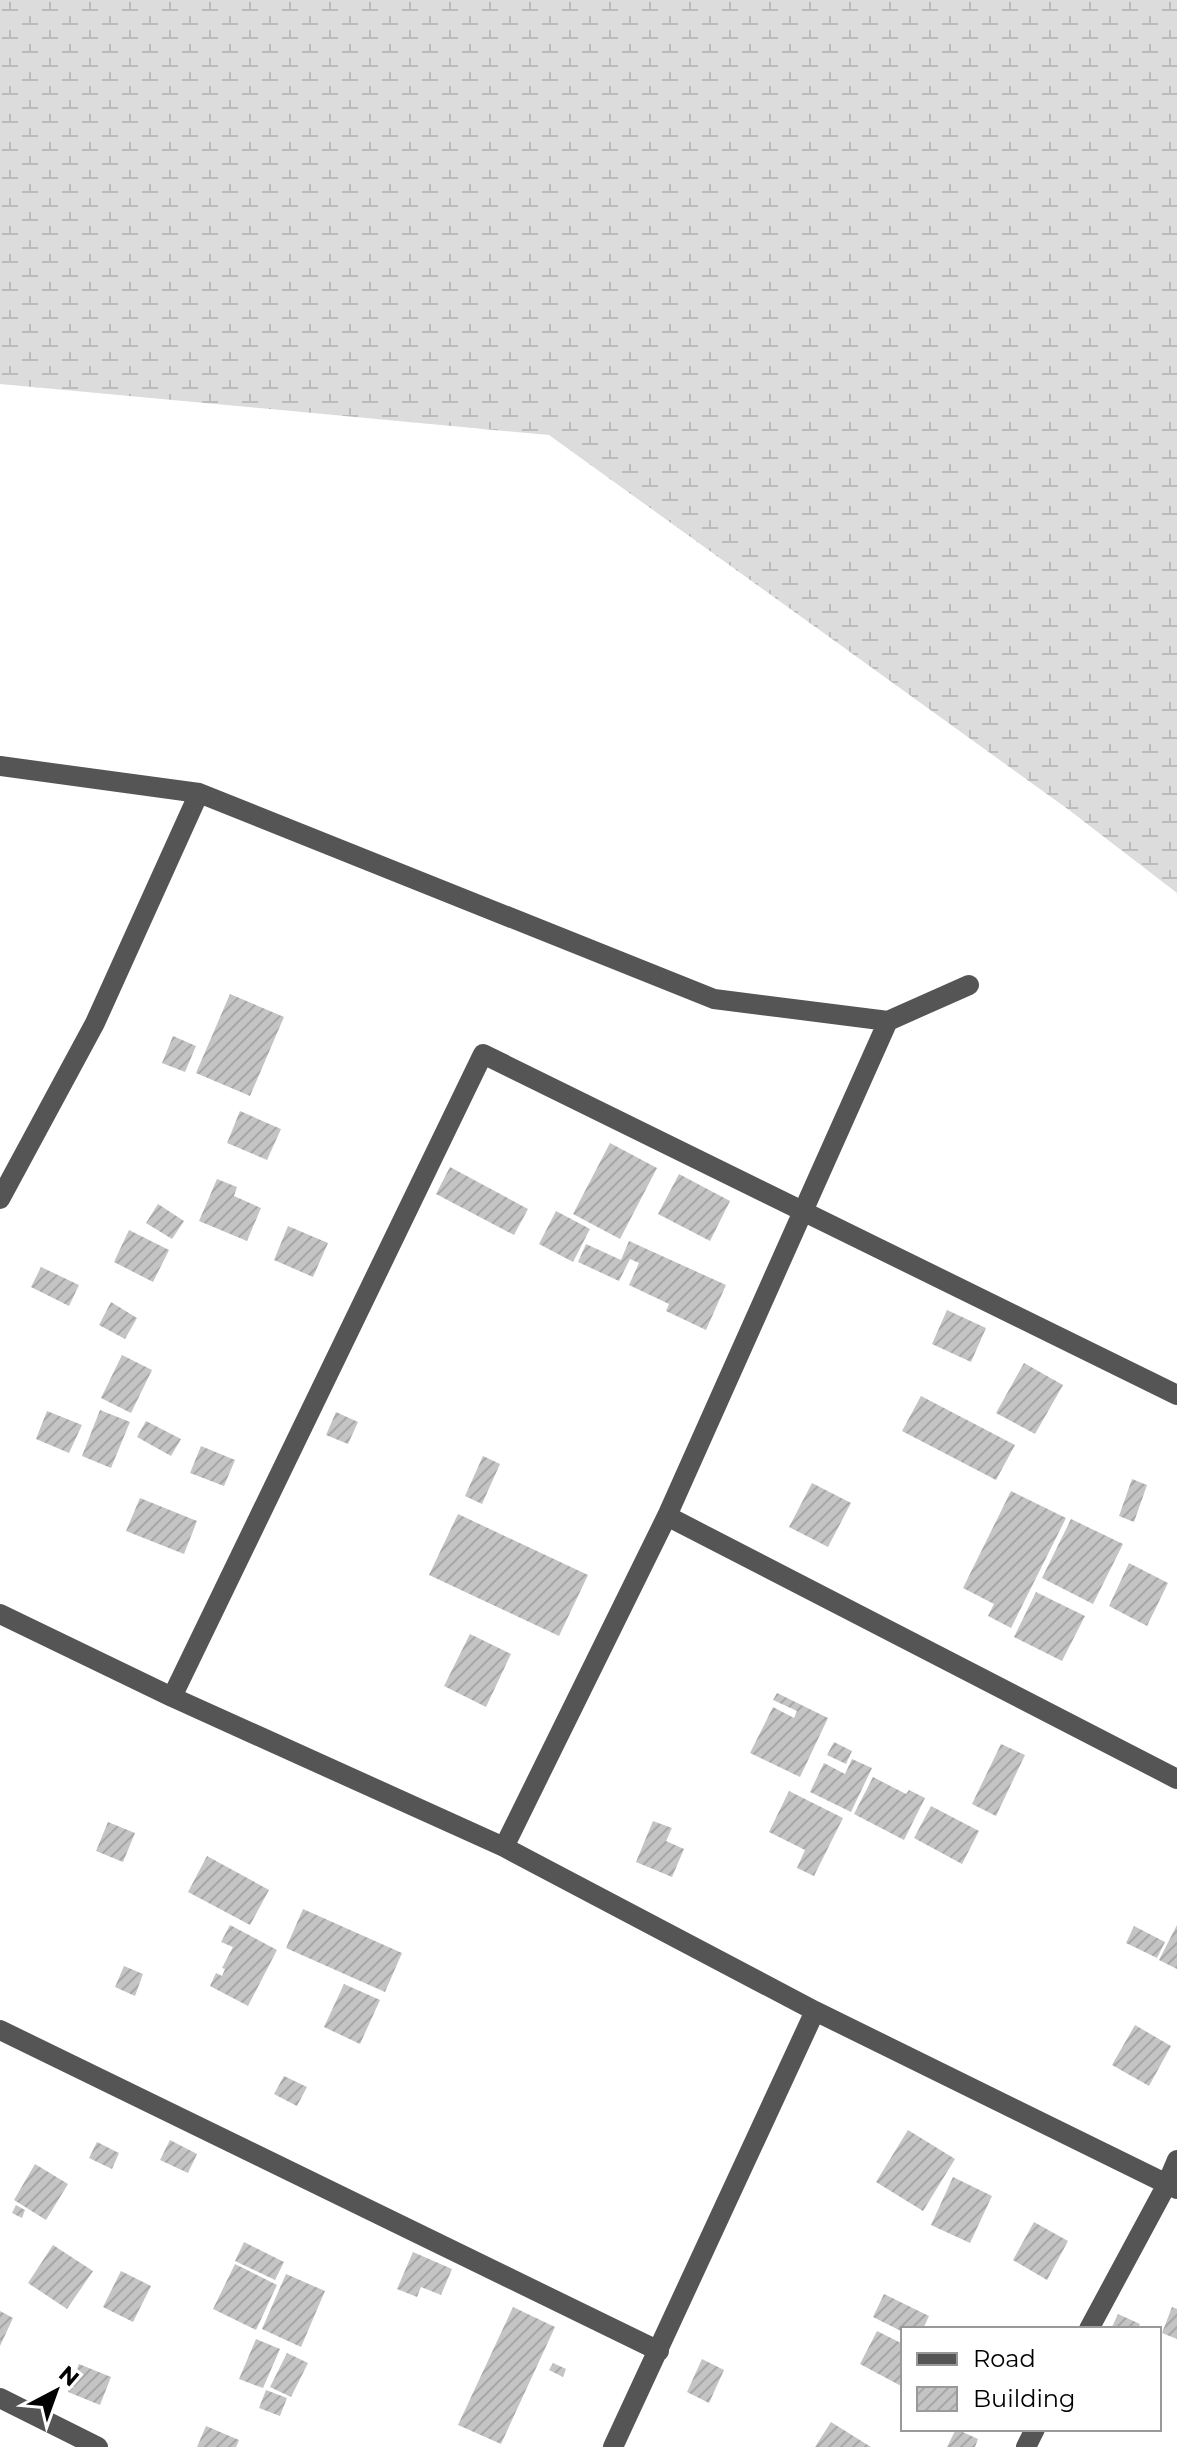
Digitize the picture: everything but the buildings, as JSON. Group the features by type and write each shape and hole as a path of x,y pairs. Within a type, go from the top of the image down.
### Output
{"street":[{"path":"0,766 199,793 714,999 888,1021 969,985"},
{"path":"0,1199 95,1023 199,793"},
{"path":"504,1847 667,1516 888,1021"},
{"path":"172,1697 483,1054 1177,1395"},
{"path":"667,1516 1177,1779"},
{"path":"0,1614 172,1697 504,1847 815,2011 1171,2188"},
{"path":"613,2447 815,2011"},
{"path":"0,2030 659,2351"},
{"path":"1090,2327 1171,2188 1177,2160"},
{"path":"0,2398 98,2447"}],"green space":[{"path":"0,0 1177,0 1177,893 1069,810 549,435 0,384"}]}
